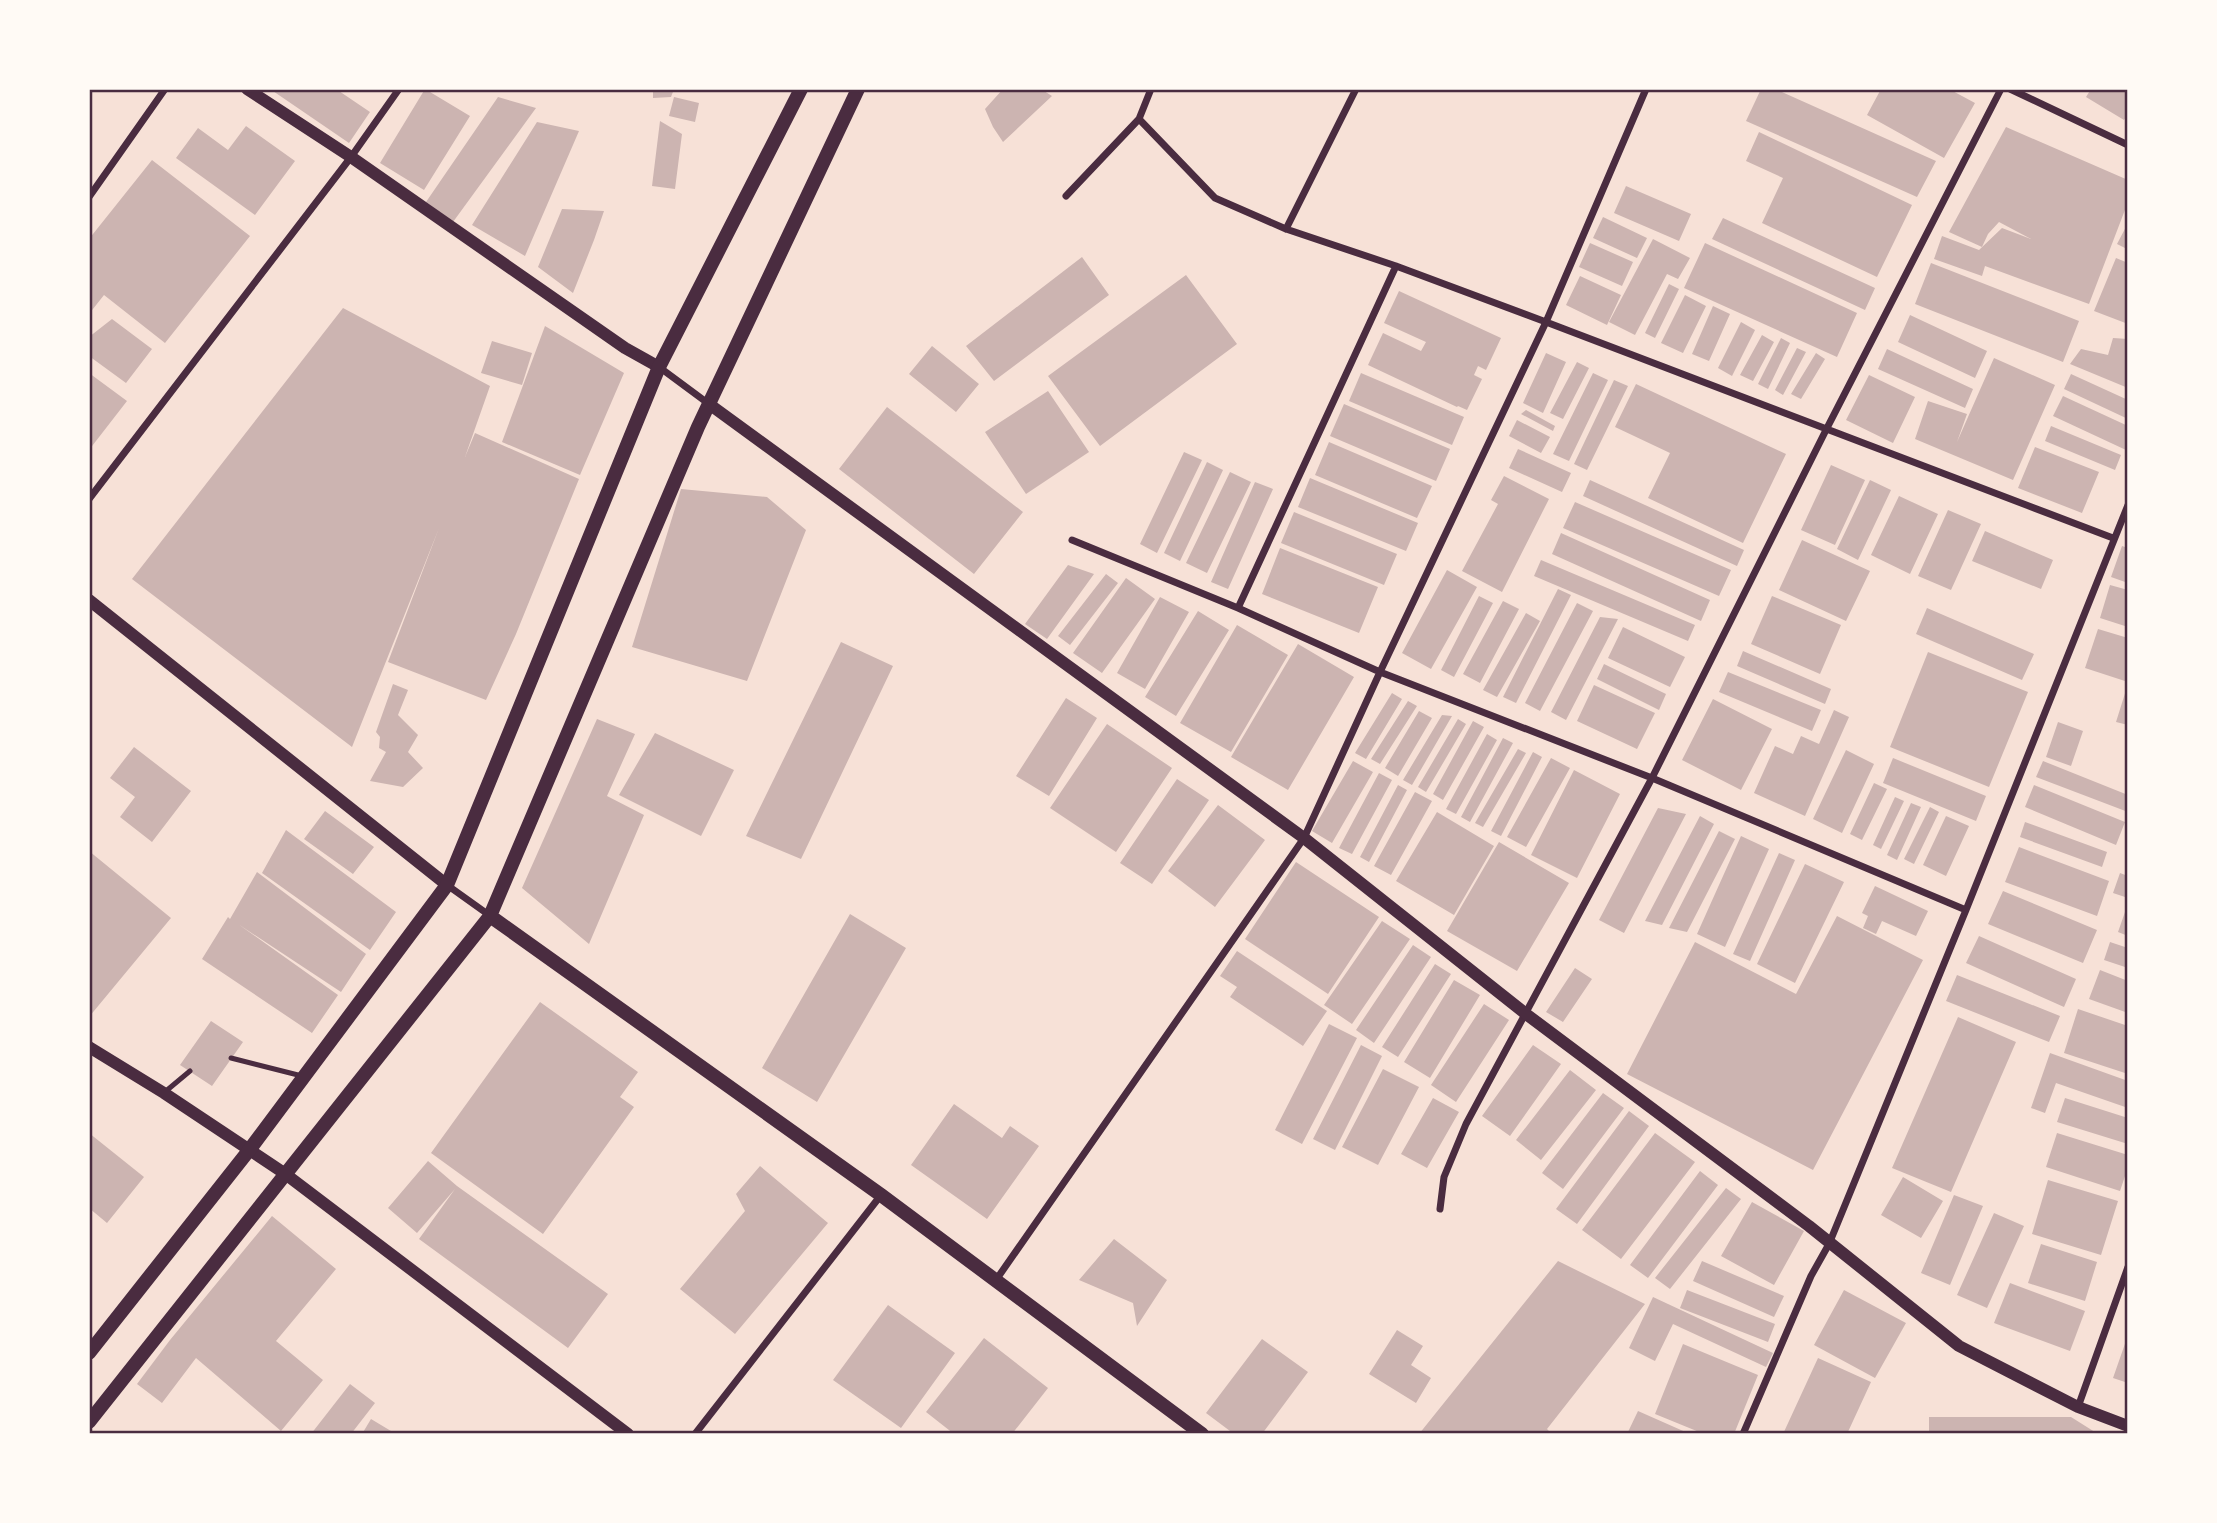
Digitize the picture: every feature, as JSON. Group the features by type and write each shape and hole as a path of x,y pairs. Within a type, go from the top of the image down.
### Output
{"main road":[{"path":"89,1353 250,1149 447,886 659,367 801,89"},
{"path":"89,1422 490,916 709,404 858,89"},
{"path":"490,916 881,1195 1202,1434"}],"street":[{"path":"89,197 165,89"},
{"path":"247,89 351,157 614,340 659,367 1304,838 1526,1014 1809,1226 1959,1346 2078,1407 2128,1426"},
{"path":"89,499 351,157 399,89"},
{"path":"1066,196 1139,119 1150,89"},
{"path":"1286,229 1356,89"},
{"path":"996,1280 1304,838 1546,322 1646,89"},
{"path":"1440,1209 1444,1177 1466,1124 1652,778 2001,89"},
{"path":"2010,89 2128,145"},
{"path":"1139,119 1215,198 1286,229 1396,266 1546,322 2113,538"},
{"path":"1238,608 1396,266"},
{"path":"1743,1434 1811,1276 1829,1244 2128,505"},
{"path":"1072,540 1238,608 1380,672 1652,778 1966,910"},
{"path":"89,600 447,886 490,916"},
{"path":"89,1047 250,1149 628,1434"},
{"path":"695,1434 881,1195"},
{"path":"2078,1407 2128,1267"}],"lane":[{"path":"231,1058 305,1076"},
{"path":"164,1093 190,1071"}],"building":[{"path":"270,89 336,89 370,112 349,143"},
{"path":"425,89 470,116 424,190 380,163"},
{"path":"653,89 674,89 671,97 653,98"},
{"path":"1003,89 1041,89 1052,96 1003,142 985,109"},
{"path":"1761,89 1775,89 1936,161 1917,197 1746,121"},
{"path":"1881,89 1949,89 1975,103 1944,158 1867,115"},
{"path":"2091,89 2128,89 2128,114 2124,120 2086,97"},
{"path":"498,97 536,108 453,222 426,202"},
{"path":"674,97 699,103 695,122 669,116"},
{"path":"660,121 682,134 675,189 652,186"},
{"path":"537,122 579,131 525,256 472,225"},
{"path":"246,126 295,161 255,215 176,158 198,128 228,150"},
{"path":"2006,127 2128,180 2128,202 2089,304 1985,266 1982,276 1934,259 1942,236 1979,250 2002,228 2031,239 1999,222 1988,234 1982,247 1949,232"},
{"path":"1759,132 1912,205 1877,277 1762,223 1783,178 1746,161"},
{"path":"152,160 250,236 165,343 104,295 89,314 89,239"},
{"path":"1626,186 1691,214 1679,241 1614,213"},
{"path":"562,209 604,211 573,293 538,267"},
{"path":"1603,217 1647,238 1637,258 1593,238"},
{"path":"1723,218 1875,288 1865,310 1712,239"},
{"path":"2128,223 2128,247 2127,249 2117,244"},
{"path":"1653,239 1690,258 1678,279 1667,274 1635,335 1609,322"},
{"path":"1590,243 1633,262 1622,286 1579,267"},
{"path":"1705,243 1857,313 1837,357 1684,288"},
{"path":"1082,257 1109,295 994,381 966,346"},
{"path":"2116,258 2128,263 2128,324 2094,311"},
{"path":"1931,263 2079,321 2063,362 1915,304"},
{"path":"1186,275 1237,344 1100,446 1048,376"},
{"path":"1580,276 1621,295 1607,325 1566,305"},
{"path":"1669,284 1679,289 1655,338 1645,333"},
{"path":"1399,291 1501,338 1486,370 1478,366 1474,375 1482,379 1467,410 1368,365 1383,333 1421,351 1426,342 1384,323"},
{"path":"1685,295 1706,306 1683,353 1661,343"},
{"path":"1713,306 1730,314 1709,361 1692,354"},
{"path":"343,308 490,386 465,457 475,433 579,479 486,700 388,662 439,528 352,747 132,579"},
{"path":"1910,315 1987,351 1975,378 1898,342"},
{"path":"112,319 152,349 126,383 89,356 89,337"},
{"path":"1741,322 1755,330 1732,376 1718,368"},
{"path":"545,326 624,373 580,475 502,442"},
{"path":"1762,335 1774,342 1753,381 1740,375"},
{"path":"1781,338 1790,343 1768,389 1758,384"},
{"path":"2113,338 2128,339 2128,388 2070,364 2081,349 2108,355"},
{"path":"492,341 532,353 522,385 481,373"},
{"path":"932,346 979,384 956,412 909,374"},
{"path":"1797,348 1806,352 1783,395 1775,390"},
{"path":"1887,349 1973,389 1965,408 1878,369"},
{"path":"1546,353 1566,362 1543,413 1523,403"},
{"path":"1816,353 1825,359 1801,399 1791,394"},
{"path":"1994,358 2055,385 2013,480 1915,439 1928,401 1967,414 1957,442"},
{"path":"1577,362 1589,368 1563,419 1550,413"},
{"path":"89,373 127,401 89,450"},
{"path":"1361,373 1464,417 1452,445 1349,401"},
{"path":"1593,373 1608,380 1569,461 1553,454"},
{"path":"2071,374 2128,400 2128,419 2064,389"},
{"path":"1869,375 1915,397 1893,443 1846,420"},
{"path":"1614,380 1628,386 1587,470 1574,464"},
{"path":"1636,384 1786,454 1743,543 1648,498 1670,453 1615,427"},
{"path":"1048,391 1089,452 1026,494 985,432"},
{"path":"2063,396 2128,426 2126,450 2053,416"},
{"path":"1344,404 1450,449 1436,481 1330,436"},
{"path":"887,407 1023,512 974,574 839,469"},
{"path":"1526,410 1555,426 1553,431 1521,414"},
{"path":"1517,420 1550,437 1541,453 1509,436"},
{"path":"2051,426 2121,455 2115,470 2045,441"},
{"path":"1329,442 1432,486 1417,518 1315,475"},
{"path":"2035,447 2099,472 2082,513 2018,488"},
{"path":"1518,449 1571,473 1562,492 1509,468"},
{"path":"1184,452 1202,460 1157,553 1140,544"},
{"path":"1207,462 1223,470 1180,561 1164,553"},
{"path":"1831,465 1865,480 1835,545 1801,530"},
{"path":"1230,472 1251,482 1207,573 1186,563"},
{"path":"1504,476 1549,499 1502,592 1462,571 1498,504 1491,500"},
{"path":"1310,478 1418,523 1406,551 1298,507"},
{"path":"1590,480 1744,550 1737,566 1583,496"},
{"path":"1870,480 1891,490 1858,560 1837,549"},
{"path":"1255,482 1273,489 1228,589 1211,582"},
{"path":"681,489 767,497 806,530 747,681 632,647"},
{"path":"1899,496 1938,514 1910,574 1871,555"},
{"path":"1575,502 1731,570 1719,596 1563,528"},
{"path":"1948,510 1981,524 1951,590 1918,576"},
{"path":"1294,512 1397,554 1384,585 1281,543"},
{"path":"1985,531 2053,560 2041,589 1972,561"},
{"path":"1561,533 1710,600 1701,621 1552,554"},
{"path":"1802,540 1870,571 1846,621 1779,590"},
{"path":"2122,546 2128,548 2128,583 2111,577"},
{"path":"1280,548 1378,587 1359,633 1262,594"},
{"path":"1541,560 1695,625 1688,641 1534,576"},
{"path":"1068,565 1094,574 1047,639 1025,624"},
{"path":"1447,570 1477,587 1431,669 1402,653"},
{"path":"1106,574 1118,583 1070,645 1058,636"},
{"path":"1126,578 1155,599 1102,673 1073,653"},
{"path":"2110,585 2128,590 2128,627 2100,618"},
{"path":"1558,589 1571,595 1516,703 1503,697"},
{"path":"1479,596 1493,603 1454,677 1441,670"},
{"path":"1772,596 1841,625 1820,674 1751,644"},
{"path":"1160,597 1189,612 1145,689 1117,673"},
{"path":"1503,601 1519,609 1480,683 1463,674"},
{"path":"1577,603 1593,611 1540,711 1525,703"},
{"path":"1927,608 2034,654 2022,680 1916,634"},
{"path":"1198,611 1229,630 1176,716 1145,697"},
{"path":"1526,613 1540,621 1497,697 1483,690"},
{"path":"1600,617 1618,619 1566,720 1551,712"},
{"path":"1237,625 1288,655 1231,752 1180,723"},
{"path":"1623,627 1685,657 1670,687 1608,658"},
{"path":"2098,629 2128,638 2128,682 2085,668"},
{"path":"841,642 893,666 801,859 746,836"},
{"path":"1298,644 1354,677 1288,790 1231,757"},
{"path":"1743,651 1831,689 1825,704 1737,666"},
{"path":"1928,652 2028,692 1989,787 1890,747"},
{"path":"1604,664 1666,694 1659,710 1597,679"},
{"path":"1728,672 1821,710 1812,731 1719,692"},
{"path":"393,684 408,690 398,715 418,735 408,752 423,768 403,787 370,781 386,752 379,748 380,737 376,732"},
{"path":"1594,685 1655,713 1637,749 1577,721"},
{"path":"2128,688 2128,725 2116,722"},
{"path":"1392,693 1402,699 1366,759 1355,753"},
{"path":"1066,698 1097,718 1049,796 1016,776"},
{"path":"1713,699 1772,729 1741,790 1682,760"},
{"path":"1408,701 1417,706 1380,764 1371,759"},
{"path":"1834,710 1849,717 1805,816 1754,793 1775,746 1793,754 1801,736 1819,744"},
{"path":"1419,711 1432,718 1398,776 1385,768"},
{"path":"1442,715 1452,716 1412,785 1403,780"},
{"path":"597,719 635,734 607,796 644,815 589,944 522,888"},
{"path":"1458,719 1466,724 1426,792 1418,787"},
{"path":"1473,721 1484,727 1443,800 1433,794"},
{"path":"2058,722 2083,731 2071,766 2046,757"},
{"path":"1107,724 1172,768 1116,852 1050,808"},
{"path":"655,733 734,770 701,836 619,795"},
{"path":"1487,734 1497,740 1456,814 1446,809"},
{"path":"1503,738 1513,743 1470,822 1461,817"},
{"path":"134,747 191,791 152,842 120,817 135,797 110,778"},
{"path":"1518,749 1526,753 1483,827 1475,823"},
{"path":"1846,750 1874,764 1842,833 1813,819"},
{"path":"1533,752 1542,757 1501,836 1491,831"},
{"path":"1551,758 1570,768 1526,847 1507,837"},
{"path":"1893,758 1986,796 1976,821 1883,783"},
{"path":"1353,761 1373,772 1332,843 1312,831"},
{"path":"2043,761 2128,795 2128,812 2036,777"},
{"path":"1574,770 1620,794 1577,878 1531,855"},
{"path":"1379,773 1392,780 1352,854 1339,848"},
{"path":"1177,779 1209,800 1152,884 1120,863"},
{"path":"1874,783 1887,789 1862,840 1850,834"},
{"path":"1398,785 1407,790 1369,862 1360,857"},
{"path":"2034,785 2125,822 2116,845 2025,807"},
{"path":"1415,792 1432,801 1391,875 1374,866"},
{"path":"1895,797 1904,801 1881,849 1873,845"},
{"path":"1911,803 1921,807 1897,860 1887,855"},
{"path":"1218,805 1265,840 1215,907 1168,871"},
{"path":"1930,807 1939,812 1914,864 1904,859"},
{"path":"1658,808 1686,814 1624,933 1599,920"},
{"path":"325,811 374,847 353,874 304,839"},
{"path":"1437,812 1494,846 1454,915 1396,881"},
{"path":"1700,816 1714,824 1662,925 1645,921"},
{"path":"1946,816 1969,826 1946,876 1923,865"},
{"path":"2025,822 2107,852 2102,867 2020,837"},
{"path":"286,830 396,912 370,950 262,873"},
{"path":"1719,831 1735,839 1687,932 1669,928"},
{"path":"1741,836 1769,849 1725,947 1697,934"},
{"path":"1499,842 1569,883 1517,971 1447,931"},
{"path":"2019,847 2109,881 2097,916 2005,882"},
{"path":"89,851 171,918 89,1017"},
{"path":"1779,853 1795,860 1750,961 1733,954"},
{"path":"1296,862 1379,917 1328,994 1245,939"},
{"path":"1805,864 1844,882 1795,983 1757,964"},
{"path":"257,872 366,954 341,992 238,924 338,995 312,1033 202,959 228,917 230,919"},
{"path":"2120,873 2128,876 2128,898 2113,893"},
{"path":"1875,886 1928,911 1916,936 1882,921 1876,934 1863,928 1868,916 1862,913"},
{"path":"2003,891 2097,930 2083,963 1988,924"},
{"path":"2125,912 2128,913 2128,936 2118,932"},
{"path":"850,914 906,948 817,1102 762,1068"},
{"path":"1837,916 1923,960 1813,1170 1627,1074 1695,942 1796,994"},
{"path":"1382,921 1410,939 1352,1024 1324,1005"},
{"path":"1979,936 2076,979 2064,1007 1966,963"},
{"path":"2110,942 2128,948 2128,968 2104,960"},
{"path":"1413,945 1431,957 1374,1043 1356,1030"},
{"path":"1237,951 1327,1011 1303,1046 1230,997 1237,987 1220,976"},
{"path":"1435,964 1451,974 1398,1057 1382,1047"},
{"path":"1575,968 1592,979 1563,1022 1546,1012"},
{"path":"2100,970 2128,981 2128,1013 2089,999"},
{"path":"1957,975 2060,1016 2049,1042 1946,1001"},
{"path":"1454,980 1480,995 1430,1078 1404,1062"},
{"path":"540,1002 638,1072 620,1097 634,1107 543,1234 431,1153"},
{"path":"1484,1004 1509,1020 1456,1102 1431,1085"},
{"path":"2078,1009 2128,1026 2128,1074 2064,1053"},
{"path":"1958,1017 2016,1042 1951,1192 1892,1168"},
{"path":"211,1021 243,1042 212,1086 180,1065"},
{"path":"1329,1024 1357,1038 1302,1144 1275,1130"},
{"path":"1361,1045 1382,1056 1335,1150 1313,1139"},
{"path":"1533,1045 1561,1064 1510,1136 1482,1116"},
{"path":"2050,1053 2128,1081 2128,1108 2056,1083 2045,1113 2031,1108"},
{"path":"1383,1069 1419,1087 1378,1165 1342,1147"},
{"path":"1570,1070 1596,1090 1541,1160 1516,1140"},
{"path":"1603,1093 1624,1108 1563,1189 1542,1173"},
{"path":"1433,1098 1459,1112 1427,1168 1401,1154"},
{"path":"2065,1098 2128,1118 2128,1144 2057,1122"},
{"path":"954,1104 1002,1138 1010,1126 1039,1146 987,1219 911,1165"},
{"path":"1629,1111 1649,1126 1577,1224 1556,1209"},
{"path":"89,1133 144,1177 107,1223 89,1208"},
{"path":"1655,1133 1695,1162 1621,1259 1582,1230"},
{"path":"2057,1133 2128,1155 2128,1167 2120,1191 2046,1167"},
{"path":"428,1161 457,1186 608,1294 568,1348 419,1239 455,1189 417,1233 388,1208"},
{"path":"760,1166 828,1223 735,1334 680,1289 745,1211 736,1194"},
{"path":"1700,1171 1718,1185 1648,1278 1630,1265"},
{"path":"1903,1177 1943,1201 1921,1238 1881,1215"},
{"path":"2048,1180 2118,1201 2101,1255 2032,1234"},
{"path":"1726,1188 1741,1199 1670,1289 1655,1278"},
{"path":"1954,1195 1983,1206 1950,1285 1921,1273"},
{"path":"1752,1202 1804,1231 1774,1285 1721,1256"},
{"path":"1994,1213 2024,1226 1987,1308 1957,1295"},
{"path":"272,1216 336,1269 276,1341 323,1380 281,1431 196,1358 162,1403 137,1384"},
{"path":"1114,1239 1167,1280 1137,1326 1133,1303 1079,1280"},
{"path":"2041,1244 2097,1262 2085,1301 2028,1283"},
{"path":"1558,1261 1645,1304 1547,1429 1552,1434 1419,1434"},
{"path":"1702,1261 1784,1296 1774,1317 1693,1281"},
{"path":"2010,1283 2085,1311 2070,1351 1994,1323"},
{"path":"1687,1290 1775,1324 1768,1342 1680,1308"},
{"path":"1844,1290 1906,1323 1875,1378 1814,1345"},
{"path":"1653,1297 1773,1353 1766,1367 1673,1324 1655,1361 1629,1348"},
{"path":"888,1305 955,1353 901,1428 833,1380"},
{"path":"1397,1330 1423,1346 1411,1365 1431,1378 1416,1403 1369,1374"},
{"path":"984,1338 1048,1388 1012,1434 954,1434 926,1412"},
{"path":"2128,1338 2128,1383 2113,1378"},
{"path":"1262,1339 1308,1372 1262,1434 1234,1434 1206,1413"},
{"path":"1683,1344 1758,1375 1734,1434 1704,1434 1655,1414"},
{"path":"1818,1358 1871,1382 1847,1434 1783,1434"},
{"path":"350,1384 375,1403 351,1434 311,1434"},
{"path":"1638,1411 1690,1434 1627,1434"},
{"path":"1929,1417 2071,1417 2098,1434 1929,1434"},
{"path":"371,1419 396,1434 362,1434"}]}
